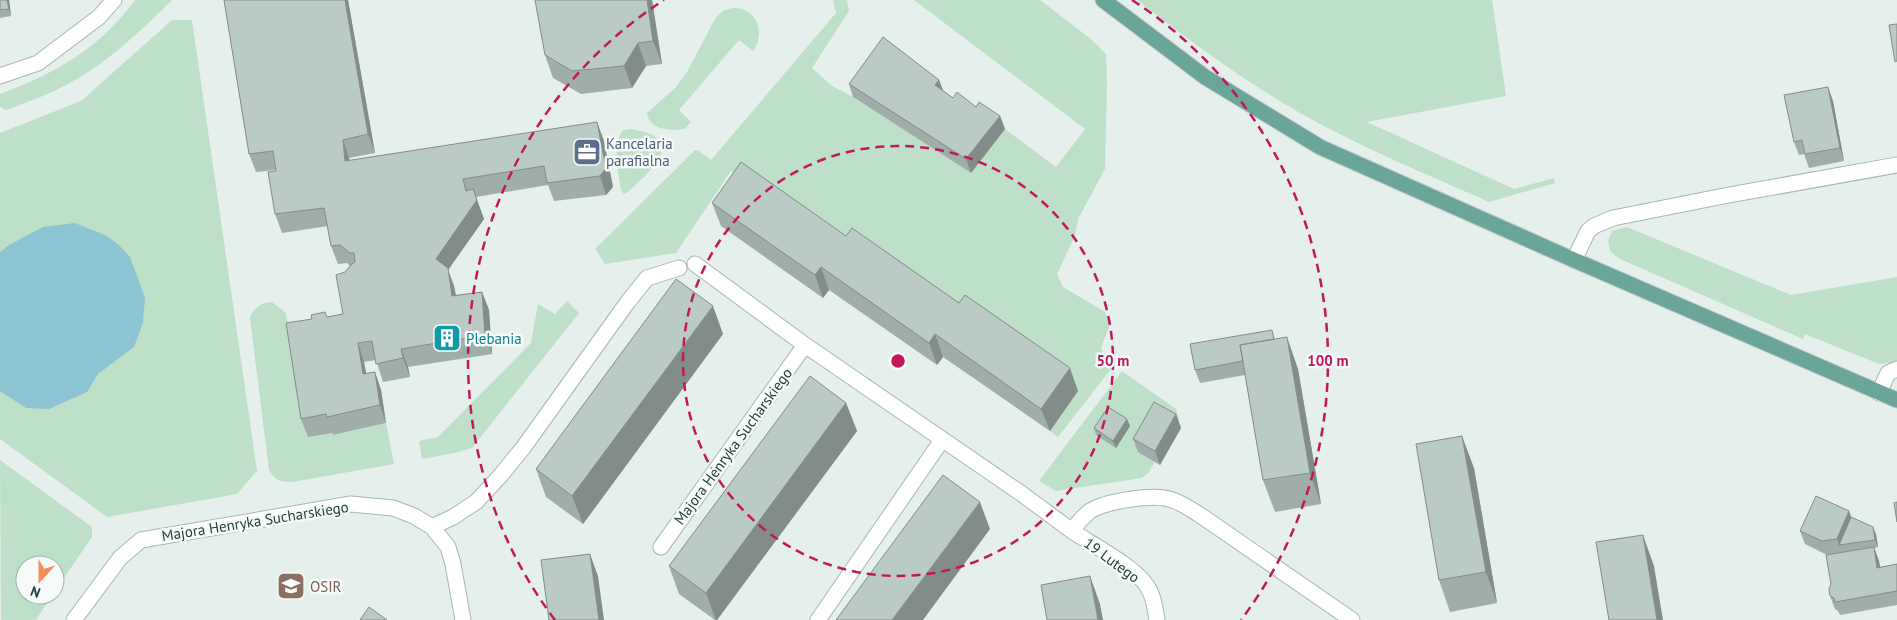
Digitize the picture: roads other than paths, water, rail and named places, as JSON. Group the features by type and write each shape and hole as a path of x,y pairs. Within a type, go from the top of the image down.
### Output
{"main road":[{"path":"1103,0 1205,77 1320,147 1897,400"}],"street":[{"path":"0,76 38,63 99,16 114,0"},
{"path":"1574,260 1588,231 1608,220 1729,195 1897,165"},
{"path":"695,264 805,345 1072,531 1079,521 1092,510 1111,504 1149,497 1168,498 1179,502 1200,515 1352,620"},
{"path":"463,620 448,547 432,527 453,517 476,502 501,475 523,448 647,278 679,268"},
{"name":"Majora Henryka Sucharskiego","path":"661,546 805,345"},
{"path":"1879,393 1888,373 1897,369"},
{"path":"818,620 942,440"},
{"name":"Majora Henryka Sucharskiego","path":"74,620 120,558 141,540 351,504 393,508 414,516 432,527"},
{"name":"19 Lutego","path":"1072,531 1136,574 1148,587 1154,601 1157,620"}],"water":[{"path":"75,223 105,235 118,244 130,257 145,298 143,323 134,347 98,374 87,392 49,409 26,408 0,391 0,252 9,245 43,227"}],"place":[{"name":"Kancelaria parafialna","path":"587,152"},
{"name":"Plebania","path":"447,338"},
{"name":"OSIR","path":"291,586"}]}
